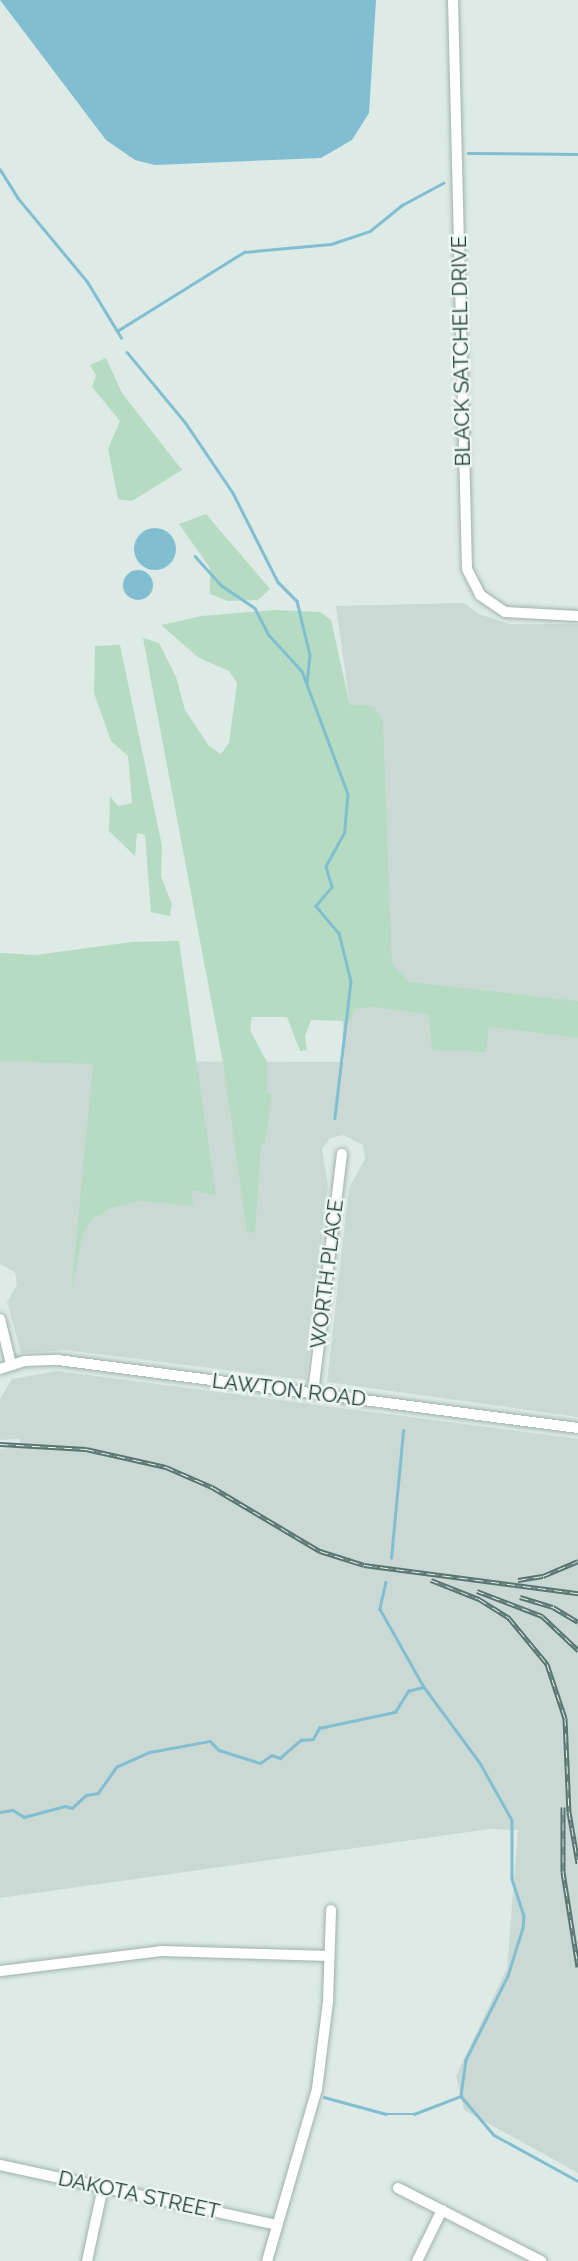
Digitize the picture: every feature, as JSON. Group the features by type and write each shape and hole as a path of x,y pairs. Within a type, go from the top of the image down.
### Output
{"street":[{"name":"BLACK SATCHEL DRIVE","path":"453,0 467,569 480,595 505,612 578,616"},
{"name":"WORTH PLACE","path":"313,1393 342,1154"},
{"path":"0,1320 11,1364"},
{"name":"LAWTON ROAD","path":"0,1369 11,1364 58,1360 578,1428"},
{"path":"267,2261 317,2089 331,1910"},
{"path":"1,1971 161,1951 329,1956"},
{"name":"DAKOTA STREET","path":"0,2165 278,2225"},
{"path":"87,2261 103,2187"},
{"path":"398,2188 541,2261"},
{"path":"417,2261 442,2210"}],"shaded area":[{"path":"464,603 479,614 509,624 578,624 578,1417 327,1382 349,1188 365,1159 363,1145 343,1135 330,1138 322,1149 328,1185 306,1380 66,1350 21,1353 7,1302 17,1285 15,1272 0,1264 0,1061 344,1062 341,987 374,707 350,706 336,606"},
{"path":"57,1371 578,1439 578,2173 464,2110 456,2076 507,1968 518,1830 490,1829 0,1898 0,1449 23,1447 19,1439 0,1440 0,1399 12,1379"}],"green space":[{"path":"106,358 122,393 182,470 132,501 118,499 108,449 120,421 92,387 96,375 90,365"},
{"path":"206,514 270,589 258,600 228,601 210,594 210,568 179,524"},
{"path":"275,610 320,612 331,620 350,705 374,706 383,722 392,964 409,982 578,1001 578,1038 489,1027 486,1052 432,1050 429,1015 376,1007 354,1009 351,1021 311,1020 305,1036 307,1050 300,1051 287,1017 252,1017 250,1030 267,1062 267,1092 272,1095 265,1143 261,1144 255,1233 247,1232 223,1063 143,638 159,643 176,677 185,710 209,746 221,754 229,743 237,683 229,671 199,658 161,625 202,616"},
{"path":"120,645 162,846 161,877 172,904 170,916 151,912 145,835 137,833 135,856 109,831 110,796 118,806 132,803 128,756 111,741 94,693 95,646"},
{"path":"179,941 216,1196 192,1190 193,1206 140,1201 111,1208 92,1219 83,1234 71,1294 93,1064 0,1061 0,953 35,955 132,942"}],"water":[{"path":"0,0 376,0 369,113 352,140 321,158 155,165 135,160 106,140"},
{"path":"155,528 170,534 176,549 170,564 155,570 140,564 134,549 140,534"},
{"path":"138,570 149,574 153,585 149,596 138,600 127,596 123,585 127,574"}],"waterway":[{"path":"468,153 578,154"},
{"path":"0,169 18,198 87,281 121,337"},
{"path":"117,331 244,252 331,244 370,231 402,205 443,183"},
{"path":"127,352 185,422 233,493 278,582 297,601 310,655 307,683"},
{"path":"195,556 221,585 255,608 269,635 302,671 348,794 345,832 326,866 332,887 316,906 339,933 351,981 335,1118"},
{"path":"391,1558 403,1431"},
{"path":"386,1582 380,1609 424,1687 480,1763 512,1820 512,1879 524,1915 523,1928 508,1976 466,2060 461,2096 494,2135 578,2181"},
{"path":"0,1812 13,1810 24,1817 65,1806 72,1808 86,1795 98,1793 116,1767 150,1752 210,1741 219,1750 260,1763 272,1755 280,1758 301,1740 313,1739 319,1728 395,1712 408,1691 423,1687"},
{"path":"324,2097 386,2114 414,2114 461,2096"}],"railway":[{"path":"0,1444 86,1449 166,1467 212,1487 320,1551 364,1565 578,1593"},
{"path":"518,1580 543,1576 578,1561"},
{"path":"431,1580 479,1599 509,1618 547,1664 565,1718 569,1812 578,1863"},
{"path":"477,1591 542,1616 578,1650"},
{"path":"520,1597 553,1607 578,1622"},
{"path":"563,1807 563,1872 578,1967"}]}
